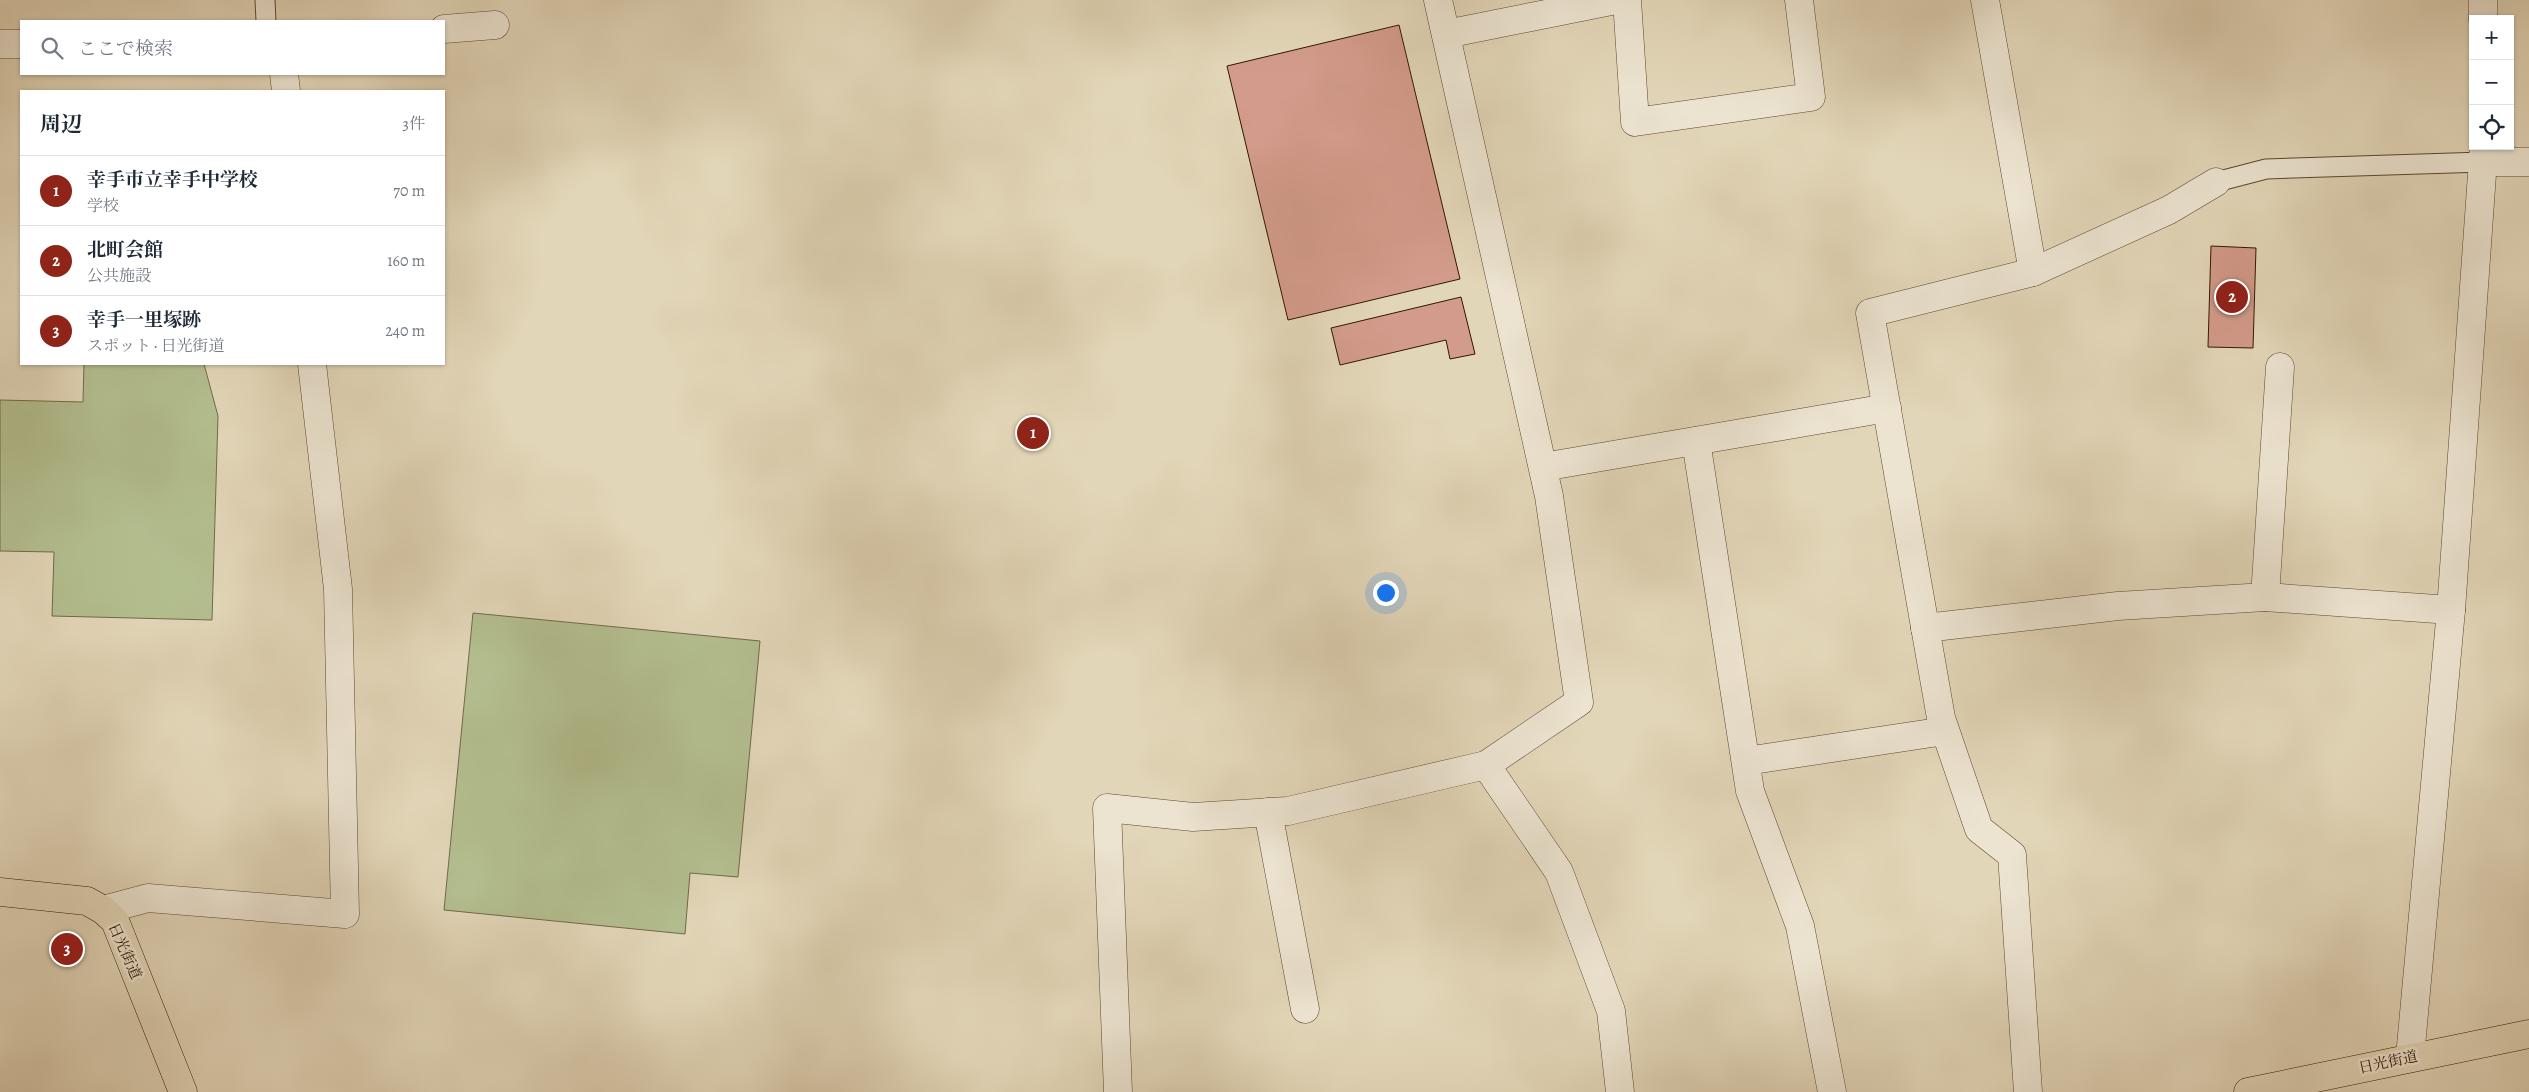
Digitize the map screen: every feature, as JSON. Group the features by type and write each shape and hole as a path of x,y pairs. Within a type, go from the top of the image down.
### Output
{"main road":[{"name":"日光街道","path":"0,892 87,901 103,910 115,921 183,1092"},
{"name":"日光街道","path":"2248,1092 2529,1034"}],"street":[{"path":"1118,1092 1107,808 1193,817 1288,811 1486,765 1579,702 1542,467 1438,0"},
{"path":"1446,34 1616,0"},
{"path":"1627,0 1635,122 1811,97 1799,0"},
{"path":"1985,0 2033,272"},
{"path":"2483,0 2483,15"},
{"path":"445,29 495,25"},
{"path":"0,44 20,44"},
{"path":"284,75 286,90"},
{"path":"2410,1058 2451,610 2484,154 2529,162"},
{"path":"2028,1092 2012,855 1979,829 1941,718 1870,313 2033,272 2169,210 2216,182"},
{"path":"103,910 148,898 345,914 338,589 312,365"},
{"path":"2265,597 2280,367"},
{"path":"1542,467 1887,408"},
{"path":"1696,441 1750,791 1800,926 1832,1092"},
{"path":"1925,628 2118,606 2265,597 2451,610"},
{"path":"1746,761 1945,731"},
{"path":"1486,765 1559,872 1611,1011 1620,1092"},
{"path":"1268,812 1305,1009"}],"lane":[{"path":"264,0 266,20"},
{"path":"2216,182 2266,168 2484,154"}],"green space":[{"path":"84,365 204,365 218,416 212,620 52,616 54,552 0,551 0,400 83,402"},
{"path":"473,613 760,641 738,877 690,873 685,934 444,910"}],"building":[{"path":"1399,25 1460,279 1288,320 1227,66"},
{"path":"2211,246 2256,248 2253,348 2208,347"},
{"path":"1461,297 1475,354 1450,359 1446,340 1340,365 1331,328"}],"place":[{"name":"北町会館","path":"2232,297"},
{"name":"幸手市立幸手中学校","path":"1033,433"},
{"name":"幸手一里塚跡","path":"67,949"}]}
